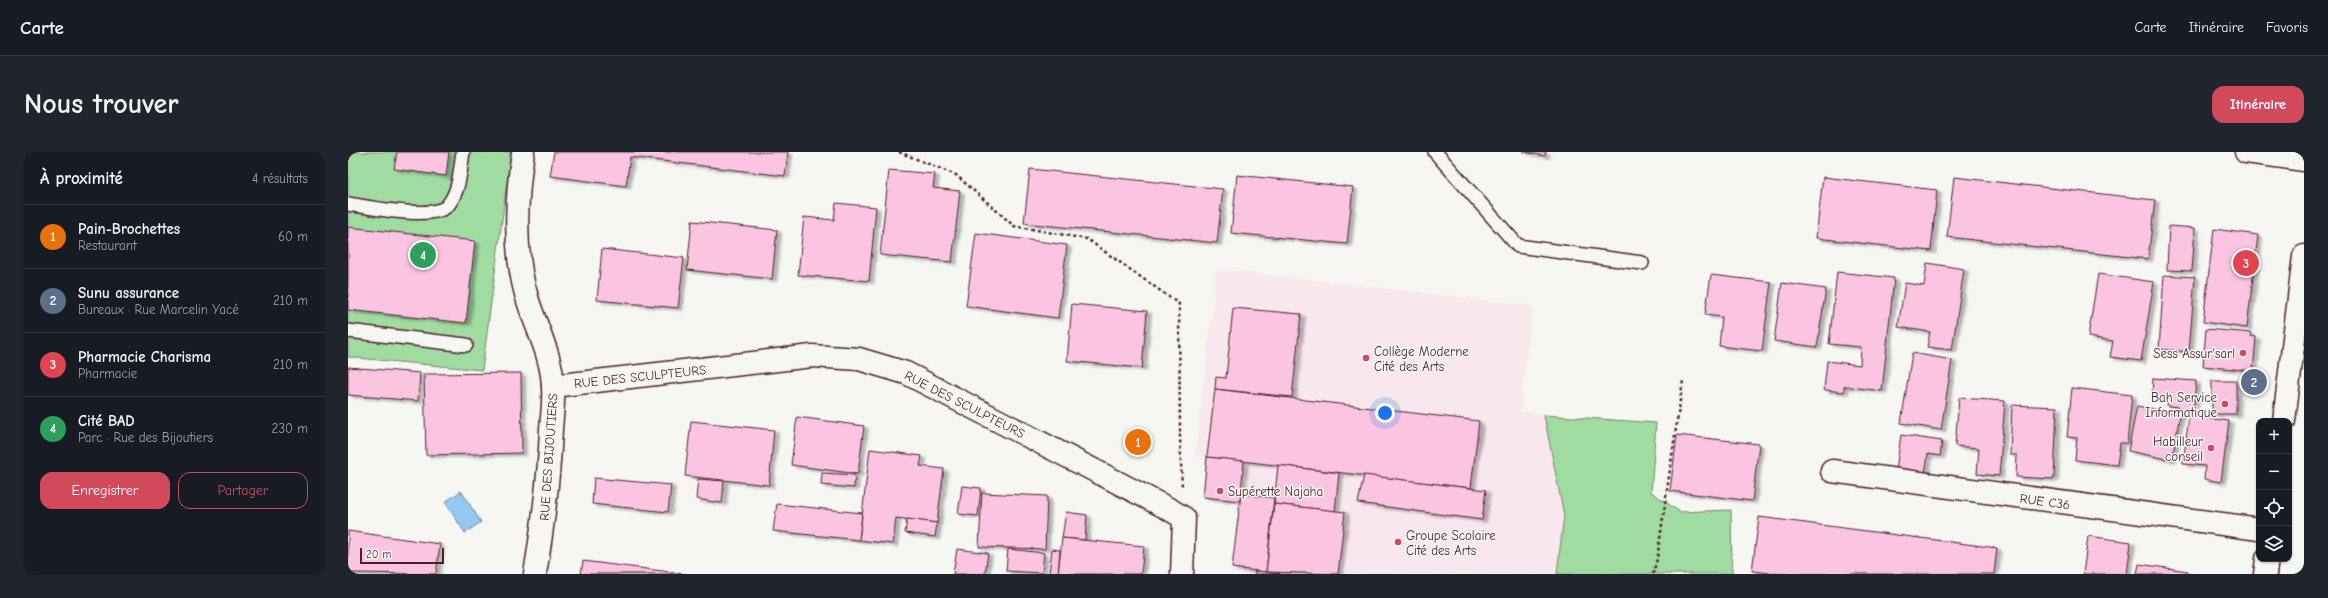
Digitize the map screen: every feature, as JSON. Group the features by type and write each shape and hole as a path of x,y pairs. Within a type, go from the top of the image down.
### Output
{"street":[{"name":"RUE DES BIJOUTIERS","path":"523,152 518,188 517,244 525,293 544,343 553,386 550,458 535,574"},
{"path":"2246,152 2304,160"},
{"path":"2284,418 2304,256"},
{"name":"RUE DES SCULPTEURS","path":"553,386 812,356 859,359 906,373 1184,518"},
{"name":"RUE C36","path":"1832,471 2256,529"},
{"path":"1182,574 1184,518"},
{"path":"2265,574 2267,562"}],"lane":[{"path":"348,204 424,214 438,212 447,207 456,190 462,152"},
{"path":"1435,152 1518,246 1642,263"},
{"path":"348,331 466,345"}],"path":[{"path":"899,152 956,175 1014,226 1087,239 1179,304 1180,436 1184,518"},
{"path":"1653,574 1658,558 1682,380"}],"shaded area":[{"name":"Collège Moderne Cité des Arts","path":"1217,269 1533,306 1520,411 1544,415 1564,515 1557,574 1232,574 1244,462 1195,456"}],"green space":[{"path":"348,152 511,152 482,370 348,357"},
{"path":"1544,415 1656,423 1651,492 1680,512 1731,510 1732,574 1557,574 1564,515"}],"water":[{"path":"461,491 481,522 465,533 445,502"}],"building":[{"path":"397,152 449,152 446,176 394,169"},
{"path":"554,152 788,152 785,176 630,157 626,186 550,176"},
{"path":"1523,152 1546,152 1545,156"},
{"path":"1030,169 1223,189 1217,243 1024,223"},
{"path":"889,170 935,174 933,188 960,191 952,262 880,255"},
{"path":"1237,175 1353,187 1347,244 1231,233"},
{"path":"1823,177 1937,190 1931,251 1816,238"},
{"path":"1954,177 2155,200 2148,259 1947,237"},
{"path":"836,203 876,207 869,281 798,275 804,217 834,220"},
{"path":"692,221 777,230 772,279 687,270"},
{"path":"2169,226 2195,228 2192,271 2167,270"},
{"path":"348,227 475,241 466,323 348,310"},
{"path":"2214,229 2258,235 2247,328 2203,322"},
{"path":"976,233 1067,245 1058,318 966,306"},
{"path":"602,249 684,258 678,308 597,300"},
{"path":"1927,263 1964,269 1952,350 1927,347 1930,332 1898,327 1905,283 1924,286"},
{"path":"1837,272 1894,278 1882,391 1844,386 1844,392 1824,390 1827,361 1860,365 1861,347 1829,344"},
{"path":"2098,274 2154,282 2141,361 2110,357 2113,341 2088,337"},
{"path":"1711,275 1771,282 1762,351 1719,346 1722,317 1705,315"},
{"path":"2164,275 2195,277 2189,352 2159,349"},
{"path":"1782,283 1826,289 1817,347 1774,341"},
{"path":"1072,304 1147,311 1142,368 1067,361"},
{"path":"1233,308 1301,314 1292,397 1215,389 1216,377 1226,378"},
{"path":"2206,329 2251,333 2251,336 2256,337 2253,371 2203,366"},
{"path":"1912,353 1952,360 1941,430 1901,423"},
{"path":"348,367 420,373 418,401 348,395"},
{"path":"521,373 522,453 426,455 424,374"},
{"path":"2153,378 2196,381 2193,415 2180,414 2180,407 2167,406 2168,399 2152,398"},
{"path":"2212,381 2236,381 2236,414 2212,414"},
{"path":"2072,388 2132,395 2127,443 2120,443 2117,465 2075,460 2077,438 2067,437"},
{"path":"1215,389 1479,421 1471,488 1207,457"},
{"path":"1959,398 2005,401 1999,476 1977,474 1979,448 1955,446"},
{"path":"2012,405 2057,407 2054,479 2016,477 2017,455 2010,455"},
{"path":"2137,406 2180,414 2172,460 2128,451"},
{"path":"2189,416 2229,421 2221,482 2204,479 2205,466 2183,464"},
{"path":"797,417 864,426 858,474 791,465"},
{"path":"691,421 774,430 769,485 685,476"},
{"path":"1677,435 1759,444 1752,501 1670,491"},
{"path":"1901,435 1942,441 1940,456 1928,454 1925,474 1896,470"},
{"path":"870,449 922,456 920,466 944,469 937,523 896,518 893,544 859,540"},
{"path":"1207,457 1244,461 1240,501 1203,497"},
{"path":"1278,465 1339,473 1335,511 1274,504"},
{"path":"822,473 855,475 854,488 821,485"},
{"path":"1364,475 1486,490 1482,520 1358,503"},
{"path":"594,478 671,485 668,512 592,504"},
{"path":"698,479 724,481 722,503 696,499"},
{"path":"962,486 981,488 978,516 958,514"},
{"path":"982,493 1047,496 1045,549 979,547"},
{"path":"1241,494 1274,498 1266,572 1232,568"},
{"path":"777,504 862,513 859,540 773,531"},
{"path":"1274,504 1345,512 1338,574 1266,572"},
{"path":"1066,512 1087,515 1085,540 1062,538"},
{"path":"1759,517 1997,548 1994,574 1779,574 1752,571"},
{"path":"907,519 937,523 935,537 905,533"},
{"path":"348,531 440,544 436,574 348,573"},
{"path":"2088,536 2131,542 2127,574 2083,574"},
{"path":"1062,538 1144,546 1141,574 1058,574"},
{"path":"957,549 988,553 985,574 953,574"},
{"path":"1008,549 1044,553 1042,573 1006,571"},
{"path":"1052,549 1060,550 1058,574 1049,574"},
{"path":"583,561 686,574 581,574"},
{"path":"2139,564 2188,571 2187,574 2137,574"},
{"path":"1255,571 1266,572 1280,574 1254,574"}],"place":[{"name":"Cité BAD","path":"423,255"},
{"name":"Pharmacie Charisma","path":"2246,263"},
{"name":"Sess Assur'sarl","path":"2243,353"},
{"name":"Collège Moderne Cité des Arts","path":"1366,358"},
{"name":"Sunu assurance","path":"2254,382"},
{"name":"Bah Service Informatique","path":"2225,404"},
{"name":"Pain-Brochettes","path":"1138,442"},
{"name":"Habilleur conseil","path":"2211,448"},
{"name":"Supérette Najaha","path":"1220,491"},
{"name":"Groupe Scolaire Cité des Arts","path":"1398,542"}]}
